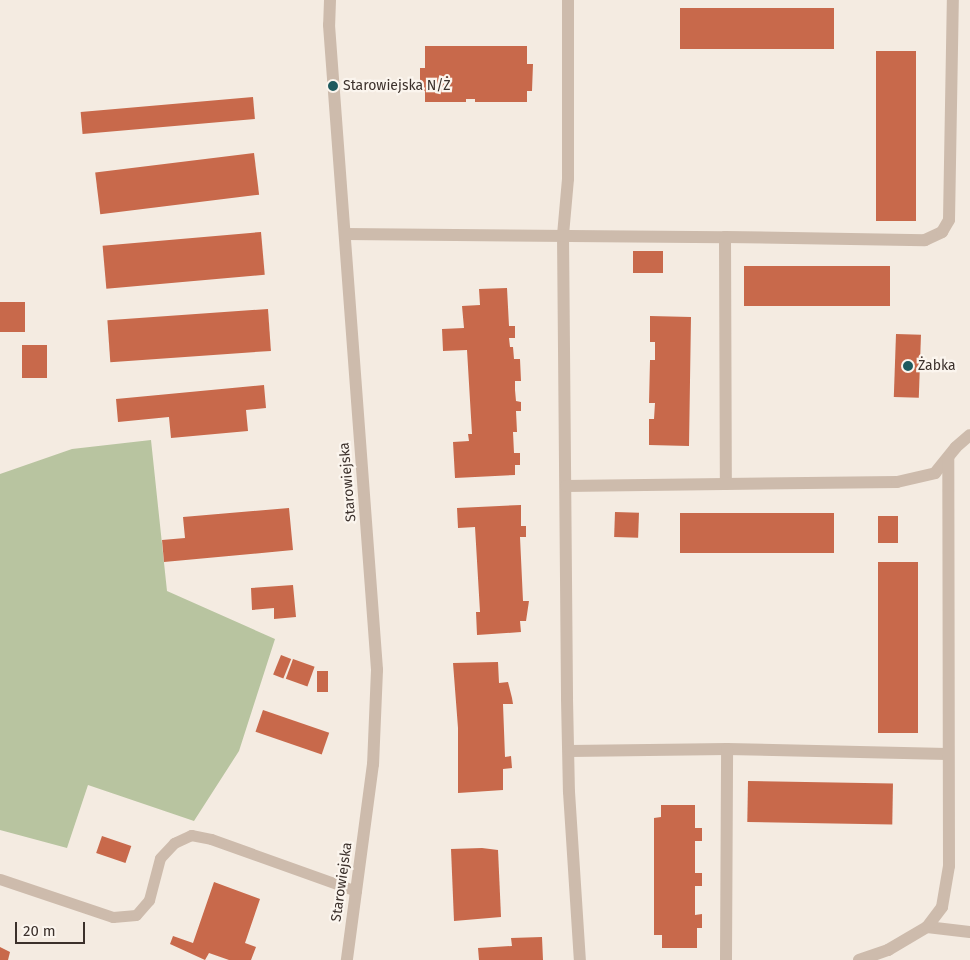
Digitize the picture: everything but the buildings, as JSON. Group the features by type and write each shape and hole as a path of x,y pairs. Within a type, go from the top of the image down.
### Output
{"street":[{"name":"Starowiejska","path":"330,0 329,25 377,670 377,718 347,960"},
{"path":"568,0 568,179 562,235 570,751 569,792 580,960"},
{"path":"345,234 925,240 942,232 949,220 953,0"},
{"path":"725,237 726,484"},
{"path":"566,486 897,482 936,473 970,434"},
{"path":"859,960 888,950 927,927 942,907 949,866 948,458"},
{"path":"570,751 727,749 948,754"},
{"path":"726,960 727,749"},
{"path":"927,927 970,932"}],"lane":[{"path":"0,879 113,917 136,915 149,900 160,858 174,843 191,835 211,839 356,890"}],"green space":[{"path":"151,440 167,591 275,639 239,751 194,821 88,785 67,848 0,830 0,474 72,449"}],"place":[{"name":"Starowiejska N/Ż","path":"333,86"},
{"name":"Żabka","path":"908,366"}]}
